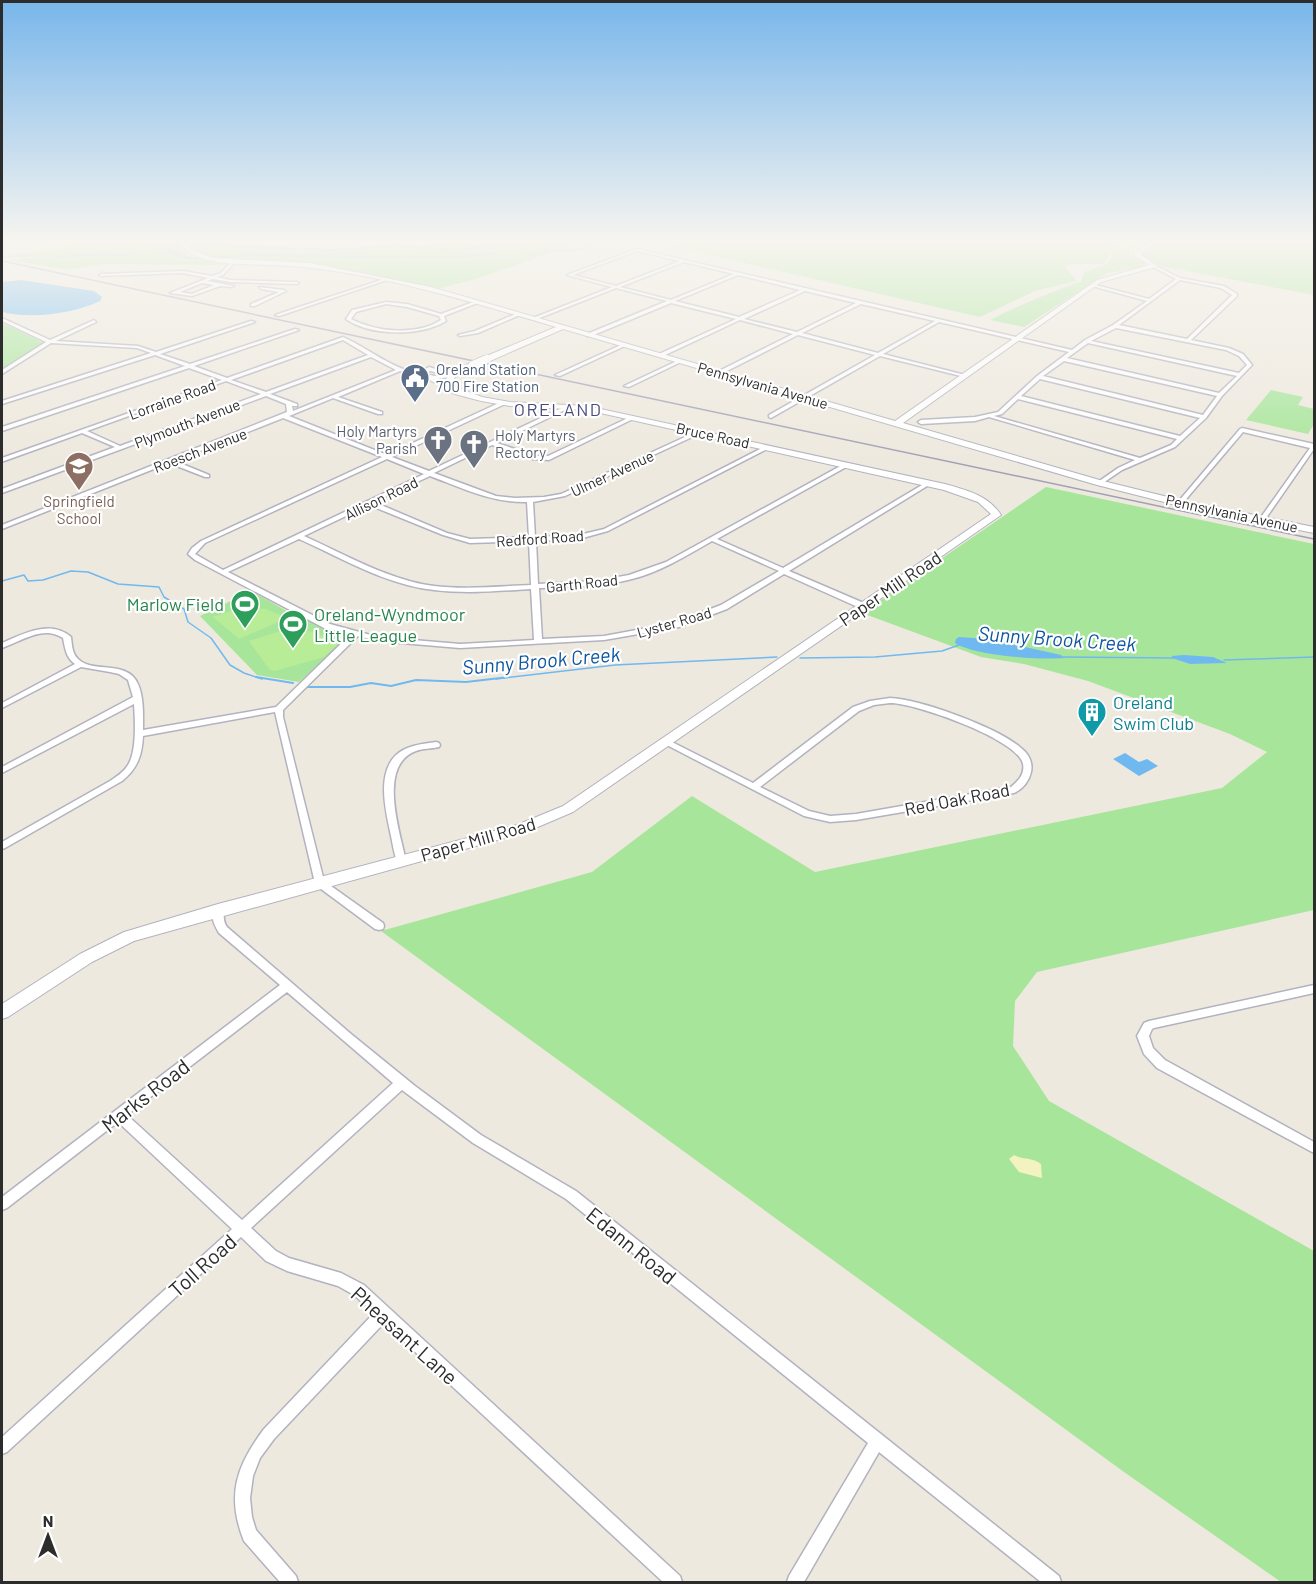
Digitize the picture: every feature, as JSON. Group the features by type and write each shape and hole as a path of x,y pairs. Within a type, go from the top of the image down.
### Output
{"street":[{"path":"351,315 348,319 357,323 411,331 428,329 441,323 444,319 441,315"},
{"path":"460,335 477,332 518,315"},
{"name":"Pennsylvania Avenue","path":"523,315 896,424 918,425 1100,483 1180,503 1314,530"},
{"path":"535,318 543,315"},
{"path":"590,335 638,315"},
{"path":"725,315 963,376"},
{"path":"661,355 750,315"},
{"path":"719,373 836,315"},
{"path":"913,315 1073,352"},
{"path":"896,424 1050,315"},
{"path":"907,417 918,425 989,417 1000,413 1039,377 1087,341 1115,326 1129,315"},
{"path":"1188,341 1216,315"},
{"path":"2,319 50,342 138,347 306,408"},
{"path":"2,372 50,342 94,321"},
{"path":"771,416 938,321"},
{"path":"2,403 253,322"},
{"path":"1100,483 1120,468 1173,446 1204,417 1220,395 1250,364 1241,355 1227,349 1115,326"},
{"path":"372,355 398,371 428,377 452,375 562,327"},
{"path":"2,429 297,330"},
{"name":"Lorraine Road","path":"2,460 343,338 372,355"},
{"path":"1087,341 1241,375"},
{"path":"558,375 625,345"},
{"name":"Plymouth Avenue","path":"2,491 372,355"},
{"path":"1064,359 1220,395"},
{"path":"627,386 681,361"},
{"path":"418,375 429,369 440,370"},
{"name":"Roesch Avenue","path":"2,527 398,371"},
{"path":"447,386 447,381 452,375"},
{"name":"Bruce Road","path":"428,377 471,397 503,403 570,406 930,483 969,495 995,511"},
{"path":"1039,377 1204,417"},
{"path":"334,397 380,413"},
{"path":"1017,397 1181,438"},
{"path":"285,417 290,412 289,403"},
{"path":"389,457 503,403"},
{"name":"Allison Road","path":"224,573 570,406"},
{"name":"Ulmer Avenue","path":"285,417 492,497 530,500 554,498 569,493 700,432"},
{"path":"989,417 1141,460"},
{"path":"494,444 535,458 549,458 632,418"},
{"path":"1180,503 1242,430 1314,446 1262,520"},
{"path":"81,431 121,448"},
{"name":"Redford Road","path":"371,503 464,540 485,542 579,537 599,532 768,447"},
{"name":"Lyster Road","path":"389,457 203,542 191,552 197,559 300,613 327,626 355,635 410,644 443,646 618,636 676,625 724,607 930,483"},
{"path":"169,461 207,476"},
{"name":"Garth Road","path":"301,537 391,578 419,586 471,591 596,583 631,577 668,563 846,465"},
{"path":"530,500 538,642"},
{"name":"Paper Mill Road","path":"2,1012 86,958 116,942 142,932 521,829 568,809 994,517 995,511"},
{"path":"712,539 863,606"},
{"path":"2,646 30,634 55,631 66,635 69,656 80,665 127,676 136,684 138,698 135,760 119,780 2,846"},
{"path":"137,734 279,708 355,635"},
{"path":"2,706 80,665"},
{"path":"2,770 138,698"},
{"name":"Red Oak Road","path":"882,701 916,704 1000,738 1019,750 1027,762 1028,770 1025,779 1014,790 839,819 807,814 754,787 856,709 869,703 882,701"},
{"path":"279,708 279,717 320,883 379,926"},
{"path":"665,742 754,787"},
{"path":"401,861 388,788 389,773 394,764 409,751 424,745 436,745"},
{"name":"Edann Road","path":"218,910 218,922 223,930 402,1082 477,1139 571,1195 1053,1582"},
{"name":"Marks Road","path":"2,1204 120,1116 288,985"},
{"path":"1314,989 1153,1024 1146,1029 1143,1036 1146,1046 1161,1064 1314,1148"},
{"name":"Toll Road","path":"2,1447 402,1082"},
{"name":"Pheasant Lane","path":"120,1116 271,1256 287,1264 342,1280 359,1290 674,1582"},
{"path":"290,1582 250,1535 246,1527 242,1498 249,1463 269,1434 384,1313"},
{"path":"795,1582 877,1442"}],"green space":[{"path":"1001,315 1043,315 1024,327 990,320"},
{"path":"2,323 44,343 2,369"},
{"path":"1271,390 1303,397 1298,405 1314,409 1314,424 1308,434 1246,420"},
{"path":"1046,487 1314,544 1314,910 1037,972 1015,1001 1013,1046 1049,1101 1314,1251 1314,1582 1281,1582 1124,1472 381,931 592,872 692,796 815,872 1222,788 1267,752 1230,734 1088,681 1024,664 981,657 862,613"},
{"name":"Marlow Field","path":"251,591 294,615 350,636 299,682 257,675 200,616"},
{"name":"Marlow Field","path":"266,609 287,618 239,639 213,617 235,610"},
{"name":"Oreland-Wyndmoor Little League","path":"280,631 314,632 338,644 324,657 275,671 270,670 249,641"}],"sand":[{"path":"1014,1155 1041,1164 1042,1178 1019,1172 1009,1159"}],"water":[{"path":"959,637 989,639 1061,655 1064,658 1024,658 977,651 955,643"},
{"path":"1172,656 1213,657 1227,663 1190,664 1172,658"},
{"path":"1125,753 1139,762 1147,759 1158,766 1139,776 1113,759"}],"waterway":[{"name":"Sunny Brook Creek","path":"2,581 24,575 28,581 43,580 71,571 88,572 118,584 159,587 164,597 184,609 188,622 211,638 230,665 256,677"},
{"name":"Sunny Brook Creek","path":"800,658 875,657 942,651 959,645"},
{"name":"Sunny Brook Creek","path":"496,679 615,665 777,657"},
{"name":"Sunny Brook Creek","path":"1063,657 1174,658"},
{"name":"Sunny Brook Creek","path":"1224,660 1314,657"},
{"name":"Sunny Brook Creek","path":"256,677 293,683"},
{"name":"Sunny Brook Creek","path":"256,677 262,679"},
{"name":"Sunny Brook Creek","path":"307,687 350,687 371,683 391,686 416,680 466,682 509,677"}],"railway":[{"path":"256,315 1314,539"}],"place":[{"name":"Oreland Station 700 Fire Station","path":"415,404"},
{"name":"Holy Martyrs Parish","path":"438,466"},
{"name":"Holy Martyrs Rectory","path":"474,470"},
{"name":"Springfield School","path":"79,492"},
{"name":"Marlow Field","path":"245,630"},
{"name":"Oreland-Wyndmoor Little League","path":"293,650"},
{"name":"Oreland Swim Club","path":"1092,738"}],"district":[{"name":"ORELAND","path":"558,409"}]}
